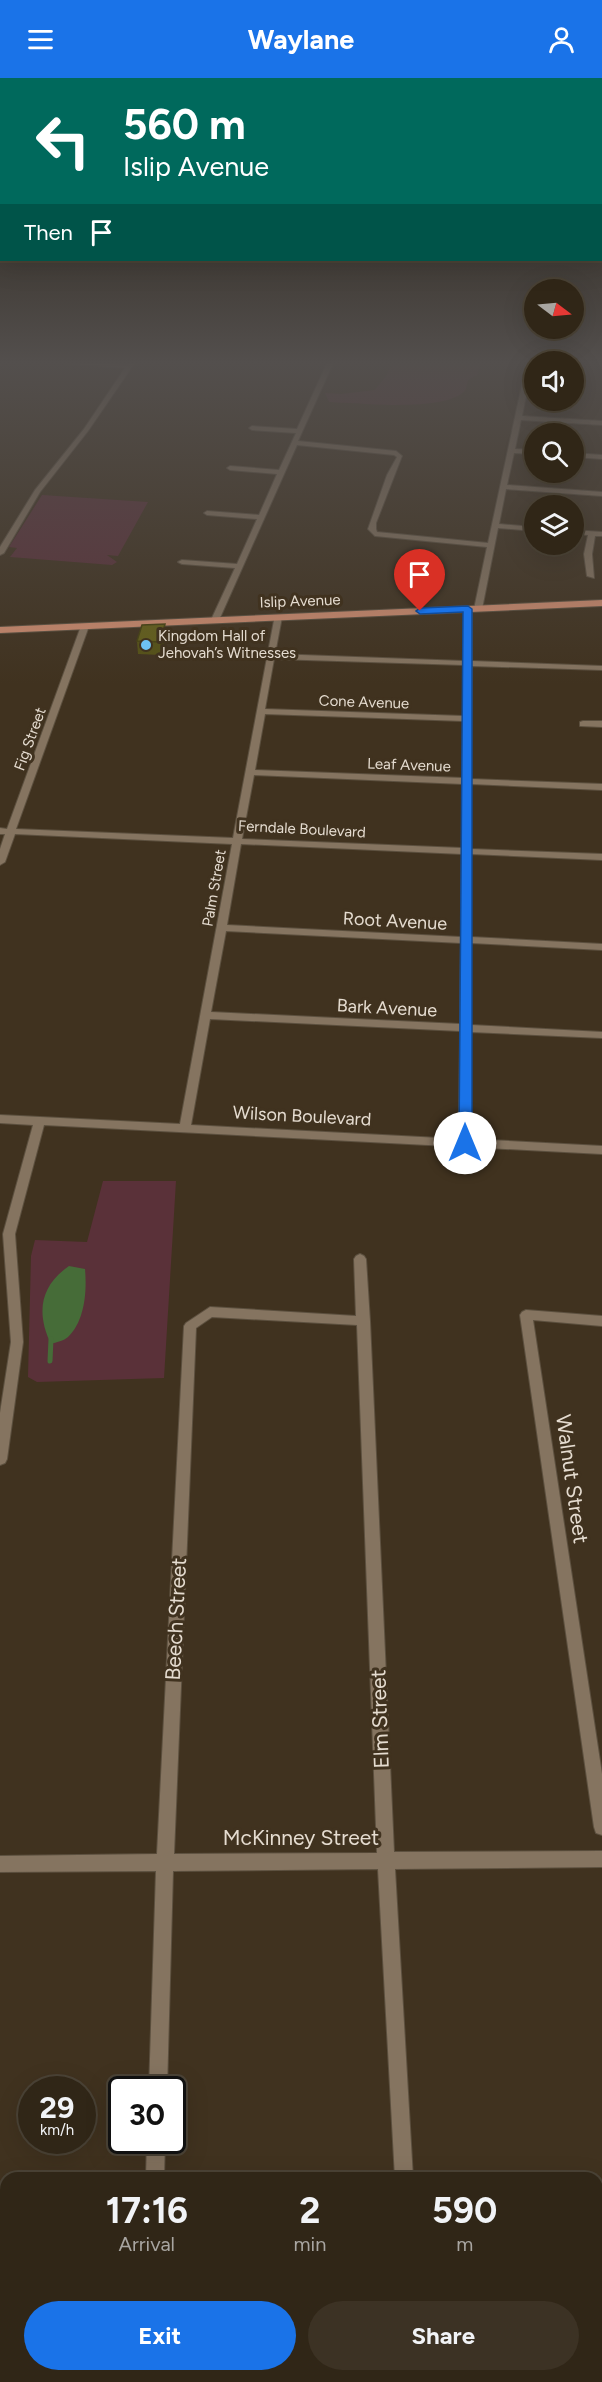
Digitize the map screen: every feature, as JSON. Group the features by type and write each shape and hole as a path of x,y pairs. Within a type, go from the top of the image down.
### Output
{"main road":[{"name":"Islip Avenue","path":"0,630 602,603"}],"street":[{"path":"0,553 37,491 55,469"},
{"path":"237,469 281,472"},
{"path":"215,620 283,469"},
{"path":"394,469 373,523 372,529 375,534 491,545"},
{"path":"465,1143 468,664 473,609 491,545 507,469"},
{"path":"504,487 602,494"},
{"path":"207,513 260,517"},
{"path":"495,526 524,528"},
{"path":"584,533 602,534"},
{"path":"591,576 588,554 592,534"},
{"path":"182,562 239,566"},
{"name":"Palm Street","path":"185,1128 278,617"},
{"name":"Fig Street","path":"0,862 85,626"},
{"path":"271,656 602,669"},
{"name":"Cone Avenue","path":"261,711 467,719"},
{"path":"583,724 602,724"},
{"name":"Leaf Avenue","path":"250,772 602,787"},
{"name":"Ferndale Boulevard","path":"0,831 602,857"},
{"name":"Root Avenue","path":"222,928 602,947"},
{"name":"Bark Avenue","path":"206,1015 602,1035"},
{"name":"Wilson Boulevard","path":"0,1119 602,1150"},
{"path":"0,1460 17,1342 9,1234 40,1121"},
{"name":"Elm Street","path":"360,1259 386,1860 404,2172"},
{"name":"Beech Street","path":"158,2076 165,1861 190,1326 210,1312 363,1321"},
{"name":"Walnut Street","path":"602,1321 526,1315 602,1827"},
{"name":"McKinney Street","path":"0,1864 602,1859"},
{"path":"155,2172 156,2154"}],"shaded area":[{"path":"42,495 148,502 118,556 107,555 117,562 112,565 10,557 17,548 9,547"},
{"path":"103,1181 176,1181 164,1378 37,1382 28,1377 31,1256 35,1240 87,1242"},
{"path":"69,1266 85,1269 84,1305 74,1330 66,1338 51,1344 43,1322 44,1301 52,1282"}],"building":[{"path":"165,624 160,642 137,641 142,625"}],"waterway":[{"path":"50,1361 51,1339"}],"place":[{"name":"Kingdom Hall of Jehovah’s Witnesses","path":"146,645"}],"route":[{"path":"420,611 468,609 465,1143"}]}
